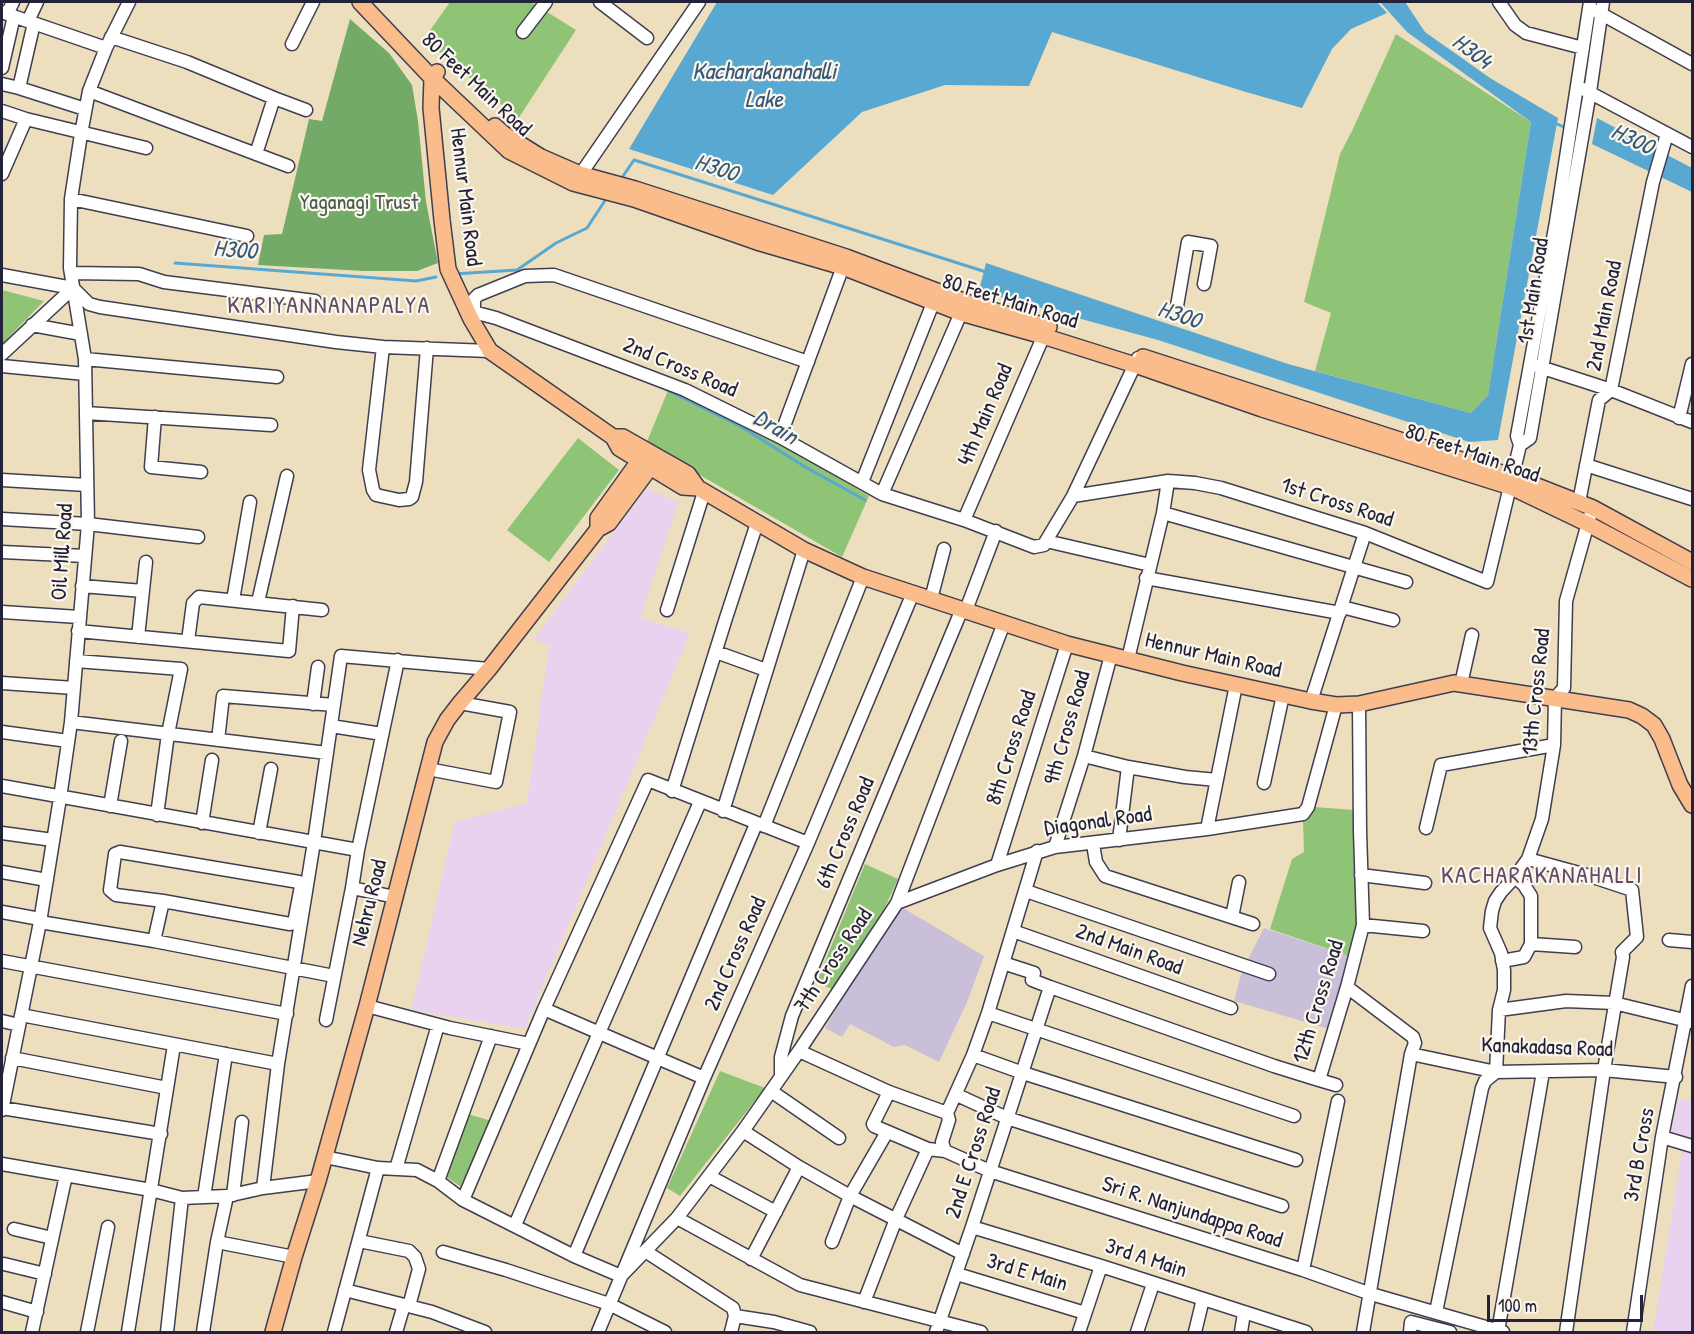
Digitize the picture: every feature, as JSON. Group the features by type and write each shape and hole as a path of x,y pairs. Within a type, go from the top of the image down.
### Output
{"main road":[{"name":"80 Feet Main Road","path":"360,2 435,75 504,134 577,178 634,194 844,262 963,308 1137,360 1586,505 1692,562"},
{"name":"80 Feet Main Road","path":"370,2 435,75"},
{"name":"Hennur Main Road","path":"435,75 432,108 435,153 448,269 490,351 613,437 623,437 648,459 688,474 701,490 804,550 863,577 1067,644 1311,701 1336,705 1359,704 1454,683 1629,710 1654,725 1686,783 1692,805"},
{"name":"80 Feet Main Road","path":"844,262 933,303 963,308"},
{"name":"Nehru Road","path":"273,1332 367,1006 435,742 441,729 460,702 489,669 598,529 598,518 648,459"},
{"name":"80 Feet Main Road","path":"1512,482 1692,579"}],"street":[{"path":"2,68 8,14 13,2"},
{"path":"19,88 37,2"},
{"name":"Oil Mill Road","path":"2,1109 5,1079 12,1058 40,921 60,798 74,688 88,524 85,359 71,273 71,200 89,91 109,42 129,2"},
{"path":"292,44 313,2"},
{"path":"523,32 546,2"},
{"path":"600,2 647,38"},
{"path":"577,178 699,2"},
{"path":"1499,2 1515,25 1523,32 1583,48"},
{"path":"1521,445 1517,436 1590,5 1602,8 1692,64"},
{"name":"1st Main Road","path":"1487,582 1521,445 1530,438 1590,92 1602,8"},
{"path":"8,14 187,62 306,110"},
{"path":"2,84 86,110"},
{"path":"1577,86 1692,147"},
{"path":"89,91 288,166"},
{"path":"256,154 274,98"},
{"path":"2,111 81,134 146,148"},
{"path":"2,174 27,119"},
{"name":"2nd Main Road","path":"1586,505 1586,465 1599,400 1611,390 1653,182 1667,134"},
{"path":"71,200 247,236"},
{"path":"1177,306 1188,242 1211,246 1204,284"},
{"path":"780,437 844,262"},
{"path":"71,273 139,274 164,282 315,301"},
{"path":"2,275 73,288 89,304 99,307 336,342 383,347 490,351"},
{"path":"472,312 474,299 478,295 525,276 554,275 808,362"},
{"path":"2,354 73,288"},
{"path":"862,482 933,303"},
{"path":"882,494 963,308"},
{"name":"2nd Cross Road","path":"472,312 496,318 685,390 780,437 882,494 996,531 1034,547 1044,545 1046,541 1149,565"},
{"path":"32,325 81,334"},
{"name":"4th Main Road","path":"964,520 1045,331"},
{"path":"383,347 369,470 376,495 399,500 412,497 416,482 428,348"},
{"path":"85,359 278,378"},
{"path":"1046,541 1072,496 1137,360"},
{"path":"1530,364 1611,390 1692,423"},
{"path":"1679,418 1692,364"},
{"path":"2,366 85,374"},
{"path":"86,413 271,424"},
{"path":"154,417 151,467 201,472"},
{"path":"1586,465 1692,499"},
{"path":"258,602 286,476"},
{"path":"2,480 87,485"},
{"path":"1128,659 1163,513 1168,481"},
{"name":"1st Cross Road","path":"1072,496 1168,481 1221,488 1365,533 1487,582"},
{"path":"667,610 701,490"},
{"path":"233,600 250,502"},
{"name":"13th Cross Road","path":"1496,1072 1499,1010 1504,990 1501,953 1490,928 1492,911 1495,901 1528,859 1542,819 1554,745 1555,698 1564,688 1566,601 1588,524 1586,505"},
{"path":"1163,513 1406,582"},
{"path":"2,519 88,524 198,537"},
{"path":"672,790 758,523"},
{"name":"6th Cross Road","path":"781,1077 781,1057 792,1016 996,531"},
{"path":"1311,701 1365,533"},
{"path":"931,599 944,549"},
{"path":"723,811 804,550"},
{"path":"2,552 85,556"},
{"path":"138,636 146,562"},
{"path":"574,1256 657,1058 760,825 863,577"},
{"path":"1146,578 1393,620"},
{"path":"82,586 143,591"},
{"name":"2nd Cross Road","path":"598,1332 704,1078 808,843 913,593"},
{"path":"188,641 193,603 196,598 258,602 322,610"},
{"path":"78,631 289,651 293,606"},
{"path":"2,612 79,617"},
{"name":"7th Cross Road","path":"621,1276 677,1218 743,1131 897,903 1004,623"},
{"path":"1461,684 1472,635"},
{"name":"8th Cross Road","path":"997,865 1067,644"},
{"path":"716,652 765,670"},
{"name":"9th Cross Road","path":"1055,847 1084,756 1111,655"},
{"path":"263,1188 278,1064 341,656 489,669"},
{"path":"326,1020 358,850 398,660"},
{"path":"76,661 181,669 168,734 157,815"},
{"path":"313,704 318,667"},
{"path":"2,683 74,688"},
{"path":"1207,829 1236,685"},
{"path":"1264,783 1283,695"},
{"path":"218,740 223,696 334,705"},
{"path":"428,769 496,782 510,712 460,702"},
{"name":"12th Cross Road","path":"1004,963 1034,973 1032,980 1050,987 1319,1080 1363,925 1359,704"},
{"name":"Diagonal Road","path":"897,903 997,865 1055,847 1207,829 1303,814 1308,807 1336,705"},
{"path":"70,722 327,753"},
{"path":"331,726 382,734"},
{"path":"2,732 68,741"},
{"path":"110,807 121,741"},
{"path":"1426,828 1441,765 1554,745"},
{"path":"1084,756 1128,767 1217,780"},
{"path":"202,823 212,760"},
{"path":"1119,840 1128,767"},
{"path":"258,833 271,769"},
{"path":"463,1200 544,1009 648,780 808,843"},
{"path":"2,786 358,850"},
{"path":"515,1225 700,802"},
{"path":"2,833 53,840"},
{"path":"1093,843 1096,862 1105,876 1253,924"},
{"path":"945,1151 942,1142 949,1119 947,1113 957,1095 988,1014 1037,851"},
{"path":"120,852 298,882 301,885 294,922 290,924 164,901 116,895 111,892 116,854 120,852"},
{"path":"1528,859 1632,890 1637,937 1622,952 1566,1332"},
{"path":"2,872 47,880"},
{"path":"1361,875 1425,883"},
{"path":"1502,961 1524,957 1531,944 1531,896 1515,877"},
{"path":"1232,917 1239,882"},
{"path":"352,888 395,897"},
{"path":"1026,891 1269,974"},
{"path":"154,941 164,901"},
{"path":"2,912 334,976"},
{"path":"1363,925 1423,931"},
{"name":"2nd Main Road","path":"1013,931 1231,1008"},
{"path":"1669,940 1692,942"},
{"path":"1531,944 1575,947"},
{"path":"2,961 287,1014"},
{"name":"3rd B Cross","path":"1633,1332 1662,1137 1689,1022 1692,986"},
{"name":"2nd E Cross Road","path":"938,1326 1050,987"},
{"path":"1347,987 1413,1037 1415,1043 1411,1054 1363,1332"},
{"path":"1499,1010 1566,1001 1614,1003 1689,1022"},
{"path":"367,1006 438,1025 529,1044"},
{"path":"544,1009 704,1078"},
{"path":"988,1014 1294,1116"},
{"path":"2,1021 20,1020 278,1064"},
{"path":"396,1169 438,1025"},
{"path":"438,1181 490,1036"},
{"path":"128,1332 174,1045"},
{"path":"799,1051 889,1092 947,1113"},
{"path":"204,1197 226,1054"},
{"name":"Kanakadasa Road","path":"1411,1054 1496,1072 1604,1070 1676,1077"},
{"path":"973,1055 1296,1160"},
{"path":"12,1058 167,1088"},
{"path":"1436,1312 1482,1089 1485,1082 1496,1072"},
{"path":"1501,1332 1543,1072"},
{"path":"1319,1080 1336,1084"},
{"path":"771,1091 839,1138"},
{"name":"Sri R. Nanjundappa Road","path":"889,1092 873,1124 875,1127 928,1149 945,1151 990,1171 1303,1270 1371,1294 1501,1332"},
{"path":"957,1095 1007,1118 1282,1206"},
{"path":"1303,1270 1338,1101"},
{"path":"2,1109 160,1134"},
{"path":"203,1332 217,1242 230,1196 242,1122"},
{"path":"743,1131 850,1196 963,1254"},
{"path":"832,1242 850,1196 887,1132"},
{"path":"1662,1137 1692,1146"},
{"path":"864,1302 896,1219 928,1149"},
{"path":"325,1157 378,1168 417,1170 438,1181 463,1200 574,1256 621,1276"},
{"path":"2,1164 151,1190 182,1198 230,1196 263,1188 318,1181"},
{"path":"751,1259 799,1167"},
{"path":"333,1332 378,1168"},
{"path":"32,1332 66,1175"},
{"path":"709,1176 776,1212"},
{"path":"166,1332 182,1198"},
{"path":"677,1218 800,1284 938,1326 981,1332"},
{"path":"87,1332 108,1227"},
{"name":"3rd A Main","path":"972,1227 1306,1332"},
{"path":"14,1229 52,1238"},
{"path":"359,1241 409,1251 415,1257 419,1269 396,1332"},
{"path":"217,1242 294,1257"},
{"path":"645,1251 733,1308 735,1316 732,1332"},
{"path":"444,1252 609,1304 665,1332"},
{"path":"4,1264 45,1274"},
{"path":"1079,1332 1101,1266"},
{"name":"3rd E Main","path":"957,1274 1085,1313"},
{"path":"1137,1332 1153,1284"},
{"path":"345,1290 432,1312 485,1332"},
{"path":"1195,1332 1203,1299"},
{"path":"2,1302 37,1312"},
{"path":"1241,1332 1244,1312"},
{"path":"735,1316 774,1322 810,1332"},
{"path":"1410,1332 1411,1322 1450,1332"}],"shaded area":[{"path":"647,488 678,502 640,618 690,633 525,1029 411,1010 455,822 527,803 549,646 534,639"},
{"path":"898,905 984,956 968,1000 939,1062 905,1045 894,1047 850,1024 842,1037 825,1028"},
{"path":"1264,928 1352,957 1329,1029 1234,1001 1242,971"},
{"path":"1678,1099 1692,1101 1692,1142 1671,1136"},
{"path":"1682,1150 1692,1153 1692,1332 1653,1332"}],"green space":[{"path":"450,2 531,2 576,30 518,119 424,39"},
{"name":"Yaganagi Trust","path":"350,19 389,53 412,85 426,202 438,263 417,271 364,271 258,265 264,235 282,234 309,119 322,121"},
{"path":"1396,34 1531,122 1488,395 1471,413 1315,371 1331,313 1304,302 1340,154"},
{"path":"2,290 44,301 2,344"},
{"path":"669,388 777,442 869,496 842,557 646,444"},
{"path":"578,438 619,470 549,562 507,530"},
{"path":"1314,807 1355,810 1357,917 1352,957 1270,929 1292,859 1304,852 1303,820"},
{"path":"865,864 898,879 885,907 832,989 816,983"},
{"path":"720,1071 765,1088 680,1196 667,1188"},
{"path":"468,1114 495,1122 464,1189 445,1176"}],"water":[{"name":"Kacharakanahalli Lake","path":"717,2 1377,2 1387,13 1351,29 1332,49 1302,108 1052,32 1029,86 945,85 862,112 773,195 629,149"},
{"path":"1380,2 1405,2 1425,32 1490,78 1558,118 1498,440 1469,442 1158,340 979,291 986,263 1288,364 1471,413 1488,395 1531,122 1407,32"},
{"path":"1597,118 1692,168 1692,192 1592,144"}],"waterway":[{"name":"H300","path":"1555,123 1568,129"},
{"name":"H300","path":"621,179 634,160 986,272"},
{"name":"H300","path":"454,274 517,270 556,243 587,228 608,196"},
{"name":"H300","path":"175,263 416,281 436,277"},
{"name":"Drain","path":"665,389 740,426 807,468 865,500"}],"district":[{"name":"KARIYANNANAPALYA","path":"329,307"},
{"name":"KACHARAKANAHALLI","path":"1542,877"}],"water label":[{"name":"H304","path":"1471,52"}]}
